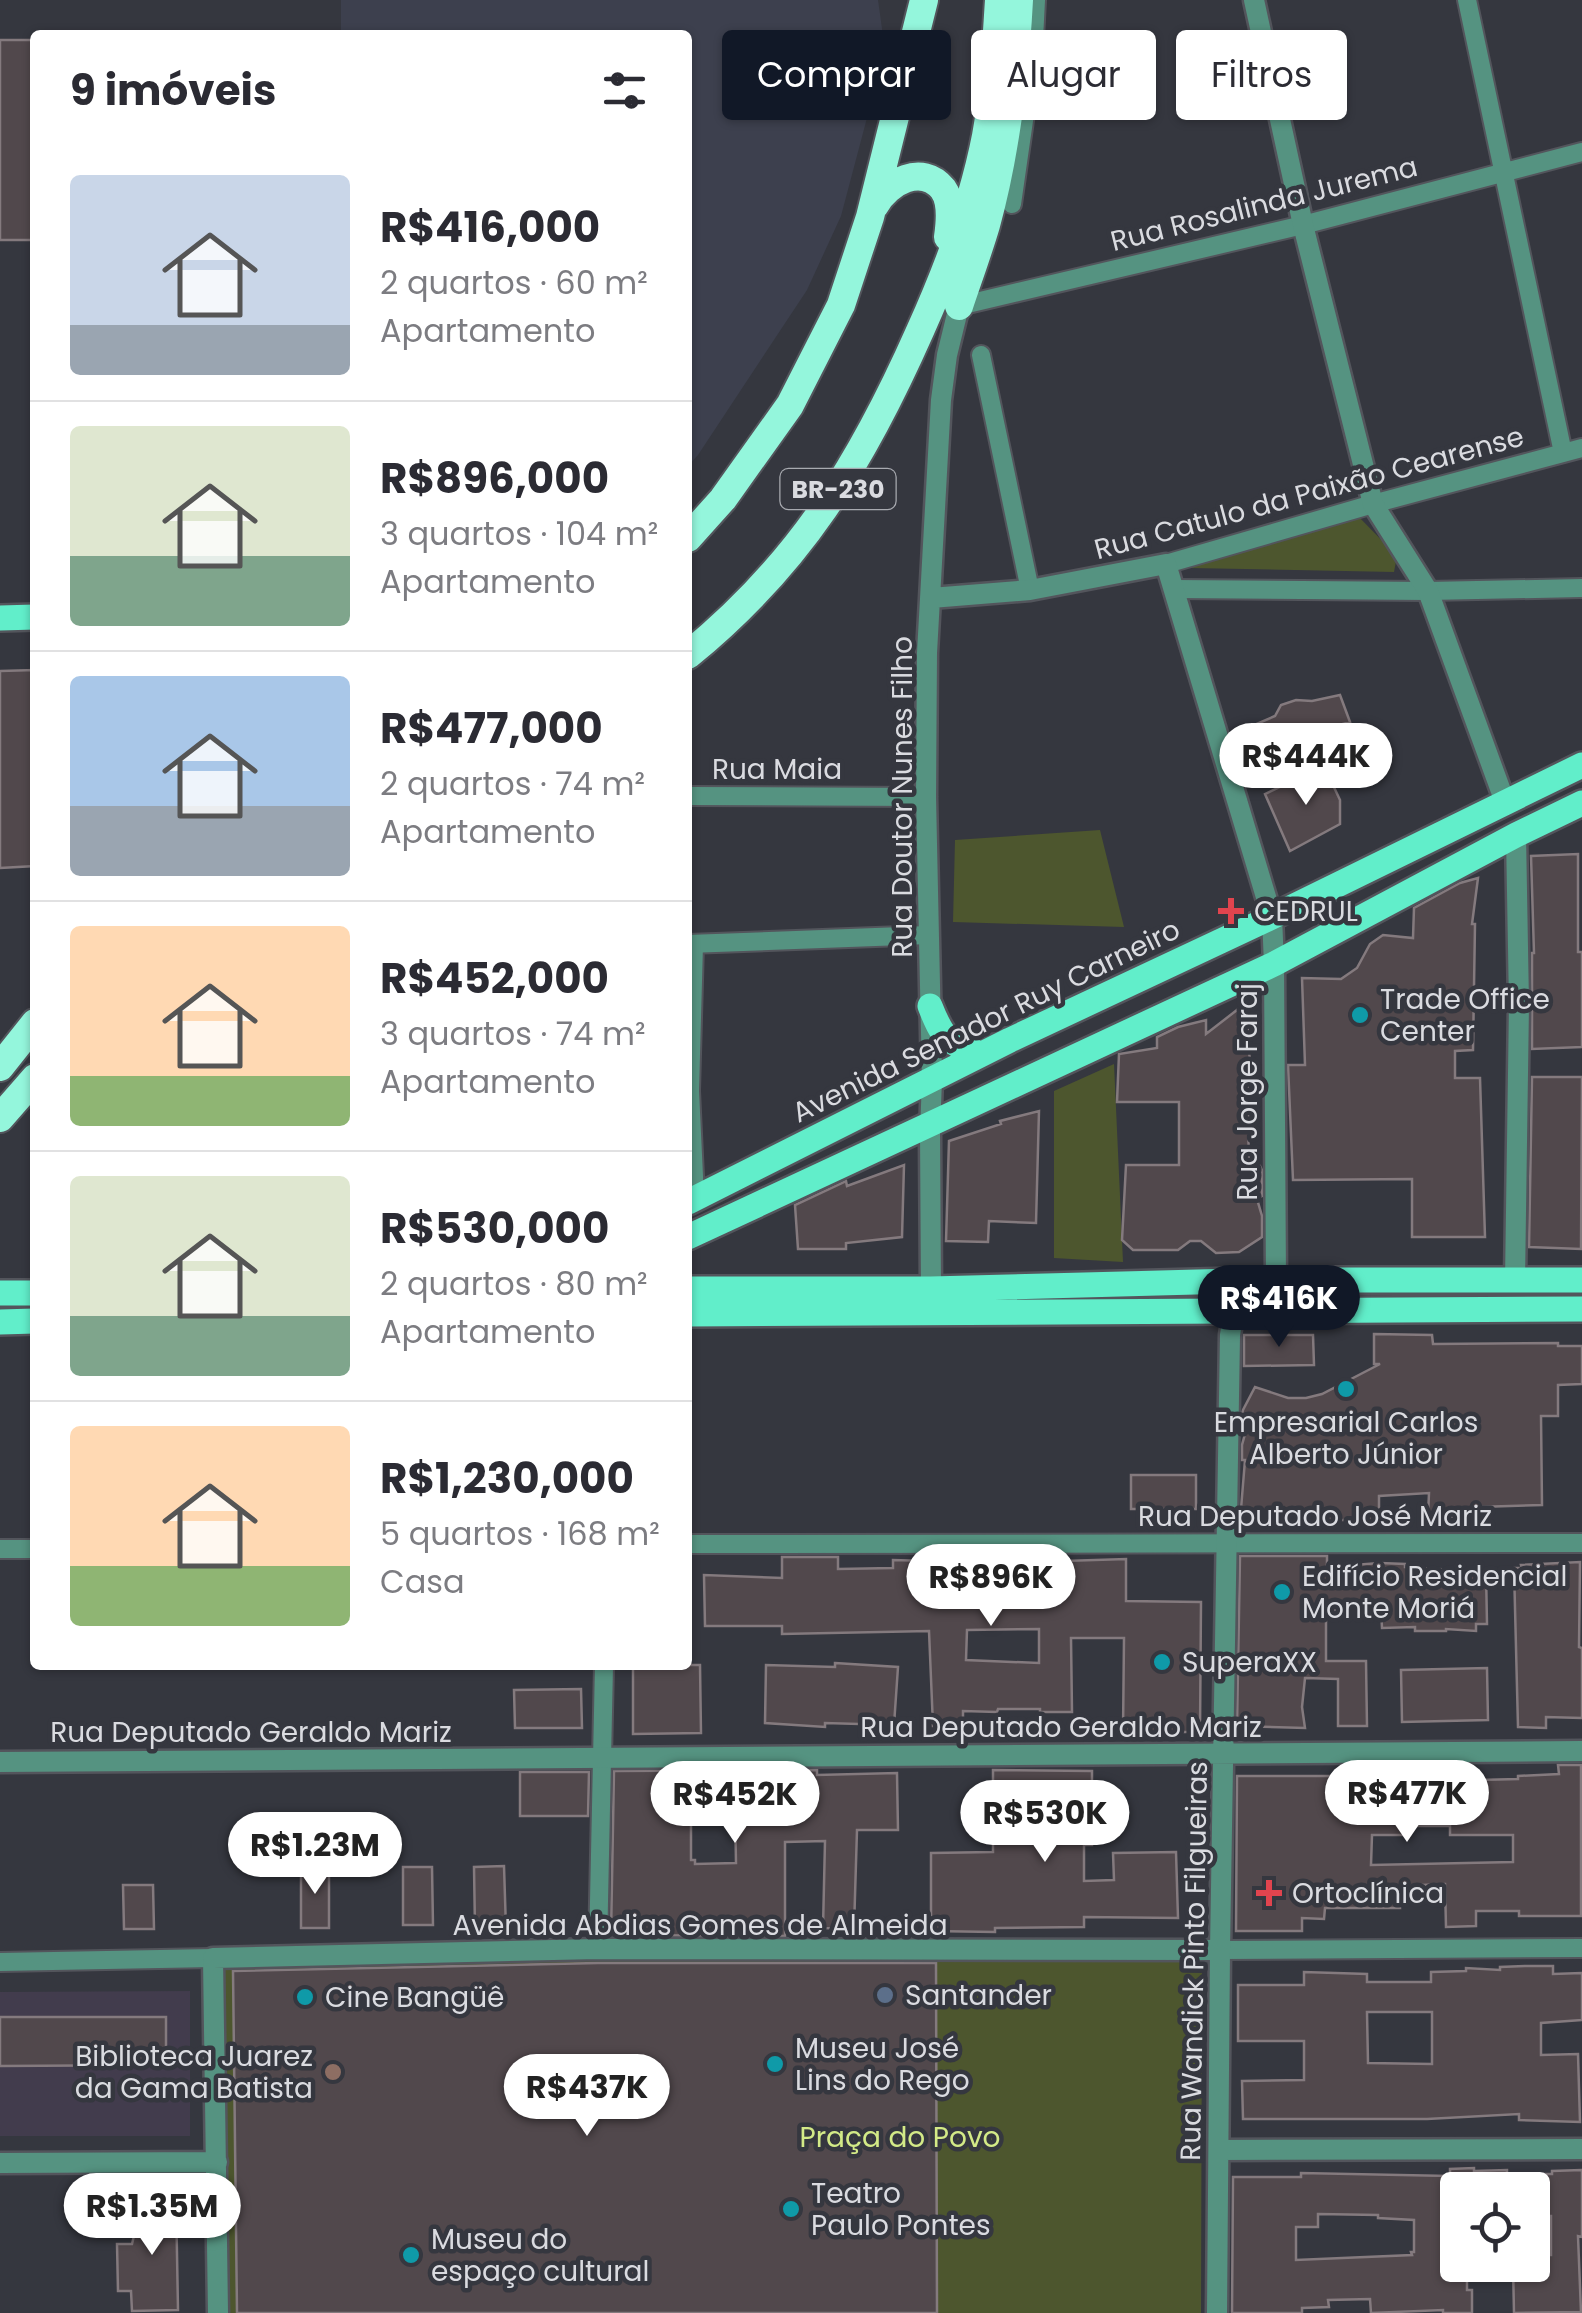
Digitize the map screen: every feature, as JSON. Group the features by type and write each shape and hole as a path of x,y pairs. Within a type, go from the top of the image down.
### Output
{"highway":[{"name":"BR-230","path":"692,534 723,499 790,405 841,306 870,218 924,0"},
{"name":"BR-230","path":"692,653 765,584 817,522 863,450 904,367 949,297 954,246 986,136 999,0"},
{"path":"949,297 986,224 1014,79 1019,0"},
{"path":"870,218 880,197 903,178 926,178 944,190 948,205 949,297"},
{"path":"0,1067 30,1029"},
{"path":"0,1118 30,1084"}],"main road":[{"path":"0,618 30,617"},
{"name":"Avenida Senador Ruy Carneiro","path":"692,1199 982,1054 1582,765"},
{"path":"692,1235 1274,964 1582,803"},
{"path":"930,1006 950,1042 982,1054"},
{"path":"692,1290 931,1289 1276,1280 1582,1280"},
{"path":"1216,1282 1225,1310"},
{"path":"0,1293 30,1293"},
{"path":"692,1314 1582,1310"},
{"path":"0,1322 30,1322"}],"street":[{"path":"1012,204 1033,58 1036,0"},
{"path":"1254,0 1303,225 1373,504 1428,591 1505,802"},
{"path":"1467,0 1562,453"},
{"name":"Rua Rosalinda Jurema","path":"949,297 1303,225 1582,152"},
{"name":"Rua Doutor Nunes Filho","path":"931,1289 927,653 949,297"},
{"path":"981,355 1030,590"},
{"name":"Rua Catulo da Paixão Cearense","path":"930,598 1030,590 1166,564 1582,448"},
{"name":"Rua Jorge Faraj","path":"1166,564 1272,917 1276,1280"},
{"path":"1174,589 1582,588"},
{"name":"Rua Maia","path":"692,796 926,797"},
{"path":"1515,1281 1519,1004 1516,836"},
{"path":"692,944 928,935"},
{"path":"1225,1310 1272,1288 1276,1280"},
{"name":"Rua Wandick Pinto Filgueiras","path":"1218,2313 1230,1335 1225,1310"},
{"name":"Rua Deputado José Mariz","path":"692,1544 1582,1543"},
{"path":"0,1549 30,1549"},
{"path":"598,1949 604,1670"},
{"name":"Rua Deputado Geraldo Mariz","path":"0,1762 1582,1751"},
{"path":"1220,1950 1582,1948"},
{"name":"Avenida Abdias Gomes de Almeida","path":"0,1962 598,1949 1220,1950"},
{"path":"212,1958 218,2313"},
{"path":"1220,2150 1582,2148"},
{"path":"0,2162 217,2162"}],"shaded area":[{"path":"341,0 878,0 882,30 722,30 722,120 866,120 841,216 807,290 692,462 692,30 341,30"},
{"path":"190,1991 190,2136 0,2136 0,1992"}],"green space":[{"path":"1357,515 1397,556 1394,572 1189,568"},
{"path":"1100,830 1124,927 953,922 955,840"},
{"path":"1114,1064 1123,1262 1054,1258 1054,1091"},
{"name":"Praça do Povo","path":"1202,1958 1201,2313 223,2313 222,1962"}],"building":[{"path":"0,40 30,40 30,240 0,240"},
{"path":"30,670 30,866 0,868 0,671"},
{"path":"1340,695 1350,722 1317,731 1307,743 1287,744 1279,738 1248,755 1238,732 1275,716 1281,705"},
{"path":"1324,766 1340,800 1340,824 1290,851 1265,794"},
{"path":"1578,854 1582,1047 1532,1049 1531,856"},
{"path":"1478,878 1472,924 1473,1050 1455,1051 1455,1078 1480,1078 1485,1237 1412,1237 1412,1179 1293,1180 1288,1065 1305,1065 1302,978 1341,979 1357,968 1370,944 1383,935 1413,938 1414,908 1460,883"},
{"path":"1246,1003 1249,1166 1260,1166 1262,1170 1262,1196 1257,1199 1262,1237 1239,1252 1216,1253 1201,1241 1190,1241 1178,1250 1133,1250 1122,1240 1126,1165 1179,1165 1179,1102 1117,1102 1119,1054 1157,1048 1157,1037 1206,1020 1206,1034"},
{"path":"1532,1077 1582,1077 1581,1249 1529,1247"},
{"path":"1039,1111 1036,1223 989,1221 988,1242 946,1241 949,1141"},
{"path":"904,1165 902,1237 846,1243 846,1249 798,1249 795,1205 846,1181 847,1186"},
{"path":"1374,1334 1432,1335 1433,1344 1582,1346 1582,1384 1558,1385 1558,1416 1541,1416 1542,1505 1478,1507 1477,1517 1428,1516 1429,1493 1379,1496 1379,1520 1322,1520 1322,1514 1241,1509 1245,1460 1242,1445 1250,1416 1242,1414 1255,1387 1288,1398 1322,1394 1380,1364 1374,1364"},
{"path":"1244,1335 1313,1335 1314,1365 1244,1366"},
{"path":"1131,1475 1196,1475 1196,1509 1131,1509"},
{"path":"1240,1556 1327,1556 1327,1567 1380,1563 1486,1572 1487,1624 1476,1624 1476,1631 1415,1631 1415,1627 1382,1628 1381,1608 1326,1611 1326,1661 1366,1661 1367,1726 1338,1726 1338,1679 1305,1678 1305,1728 1237,1726"},
{"path":"782,1557 838,1557 838,1569 893,1568 893,1560 1001,1563 1126,1559 1126,1601 1201,1602 1200,1732 1123,1732 1124,1638 1071,1638 1072,1712 963,1711 963,1726 933,1726 929,1631 782,1634 782,1626 705,1626 704,1575 782,1578","holes":["1039,1629 1039,1663 966,1660 967,1630"]},
{"path":"1580,1562 1582,1718 1546,1717 1546,1728 1518,1727 1514,1568"},
{"path":"835,1663 898,1667 894,1725 825,1723 825,1727 765,1723 766,1665 835,1667"},
{"path":"692,1665 700,1665 701,1733 633,1734 633,1670 692,1670"},
{"path":"1487,1668 1488,1720 1402,1722 1401,1670"},
{"path":"581,1689 582,1728 515,1728 514,1690"},
{"path":"1558,1765 1581,1765 1581,1916 1476,1911 1476,1926 1446,1927 1445,1884 1399,1886 1400,1908 1325,1908 1324,1919 1302,1918 1302,1931 1236,1931 1237,1776 1341,1776 1340,1779 1379,1776 1378,1771 1410,1771 1410,1775 1478,1776 1478,1780 1559,1774","holes":["1410,1826 1450,1826 1450,1835 1513,1835 1513,1862 1371,1865 1372,1835 1410,1835"]},
{"path":"993,1770 1092,1771 1092,1845 1084,1845 1084,1881 1114,1880 1113,1853 1176,1852 1178,1918 1084,1917 1084,1927 931,1931 931,1853 993,1852"},
{"path":"614,1771 897,1773 898,1830 857,1830 854,1929 823,1928 825,1841 785,1842 785,1936 611,1935","holes":["691,1807 735,1807 736,1863 695,1864 691,1860"]},
{"path":"520,1772 589,1772 588,1816 520,1816"},
{"path":"301,1865 329,1866 329,1928 301,1928"},
{"path":"504,1866 506,1929 475,1929 474,1867"},
{"path":"403,1867 432,1867 433,1925 403,1925"},
{"path":"123,1885 153,1885 154,1929 124,1929"},
{"name":"Praça do Povo","path":"598,1963 936,1963 937,2313 237,2313 233,1971"},
{"path":"1553,1966 1553,1974 1582,1973 1582,2020 1541,2023 1541,2055 1578,2054 1580,2122 1519,2120 1519,2114 1427,2119 1243,2119 1242,2081 1304,2080 1304,2041 1238,2041 1238,1985 1304,1985 1304,1972 1367,1974 1367,1982 1431,1982 1431,1972","holes":["1367,2012 1432,2012 1432,2064 1368,2063"]},
{"path":"0,2017 166,2017 166,2065 0,2066"},
{"path":"1474,2168 1507,2170 1507,2172 1450,2172"},
{"path":"1582,2170 1582,2237 1578,2236 1581,2312 1514,2313 1513,2282 1550,2282 1552,2171"},
{"path":"1301,2173 1440,2176 1440,2282 1467,2282 1467,2290 1472,2290 1472,2313 1371,2313 1370,2299 1328,2300 1329,2307 1302,2308 1302,2313 1232,2313 1233,2177 1301,2177","holes":["1318,2214 1414,2220 1412,2255 1296,2260 1296,2227 1318,2227"]},
{"path":"176,2198 178,2310 132,2311 131,2291 118,2291 117,2244 132,2244 143,2199"}],"place":[{"name":"CEDRUL","path":"1231,911"},
{"name":"Trade Office Center","path":"1360,1015"},
{"name":"Empresarial Carlos Alberto Júnior","path":"1346,1389"},
{"name":"Edifício Residencial Monte Moriá","path":"1282,1592"},
{"name":"SuperaXX","path":"1162,1662"},
{"name":"Ortoclínica","path":"1269,1893"},
{"name":"Santander","path":"885,1995"},
{"name":"Cine Bangüê","path":"305,1997"},
{"name":"Museu José Lins do Rego","path":"775,2064"},
{"name":"Biblioteca Juarez da Gama Batista","path":"333,2072"},
{"name":"Teatro Paulo Pontes","path":"791,2209"},
{"name":"Museu do espaço cultural","path":"411,2255"}]}
